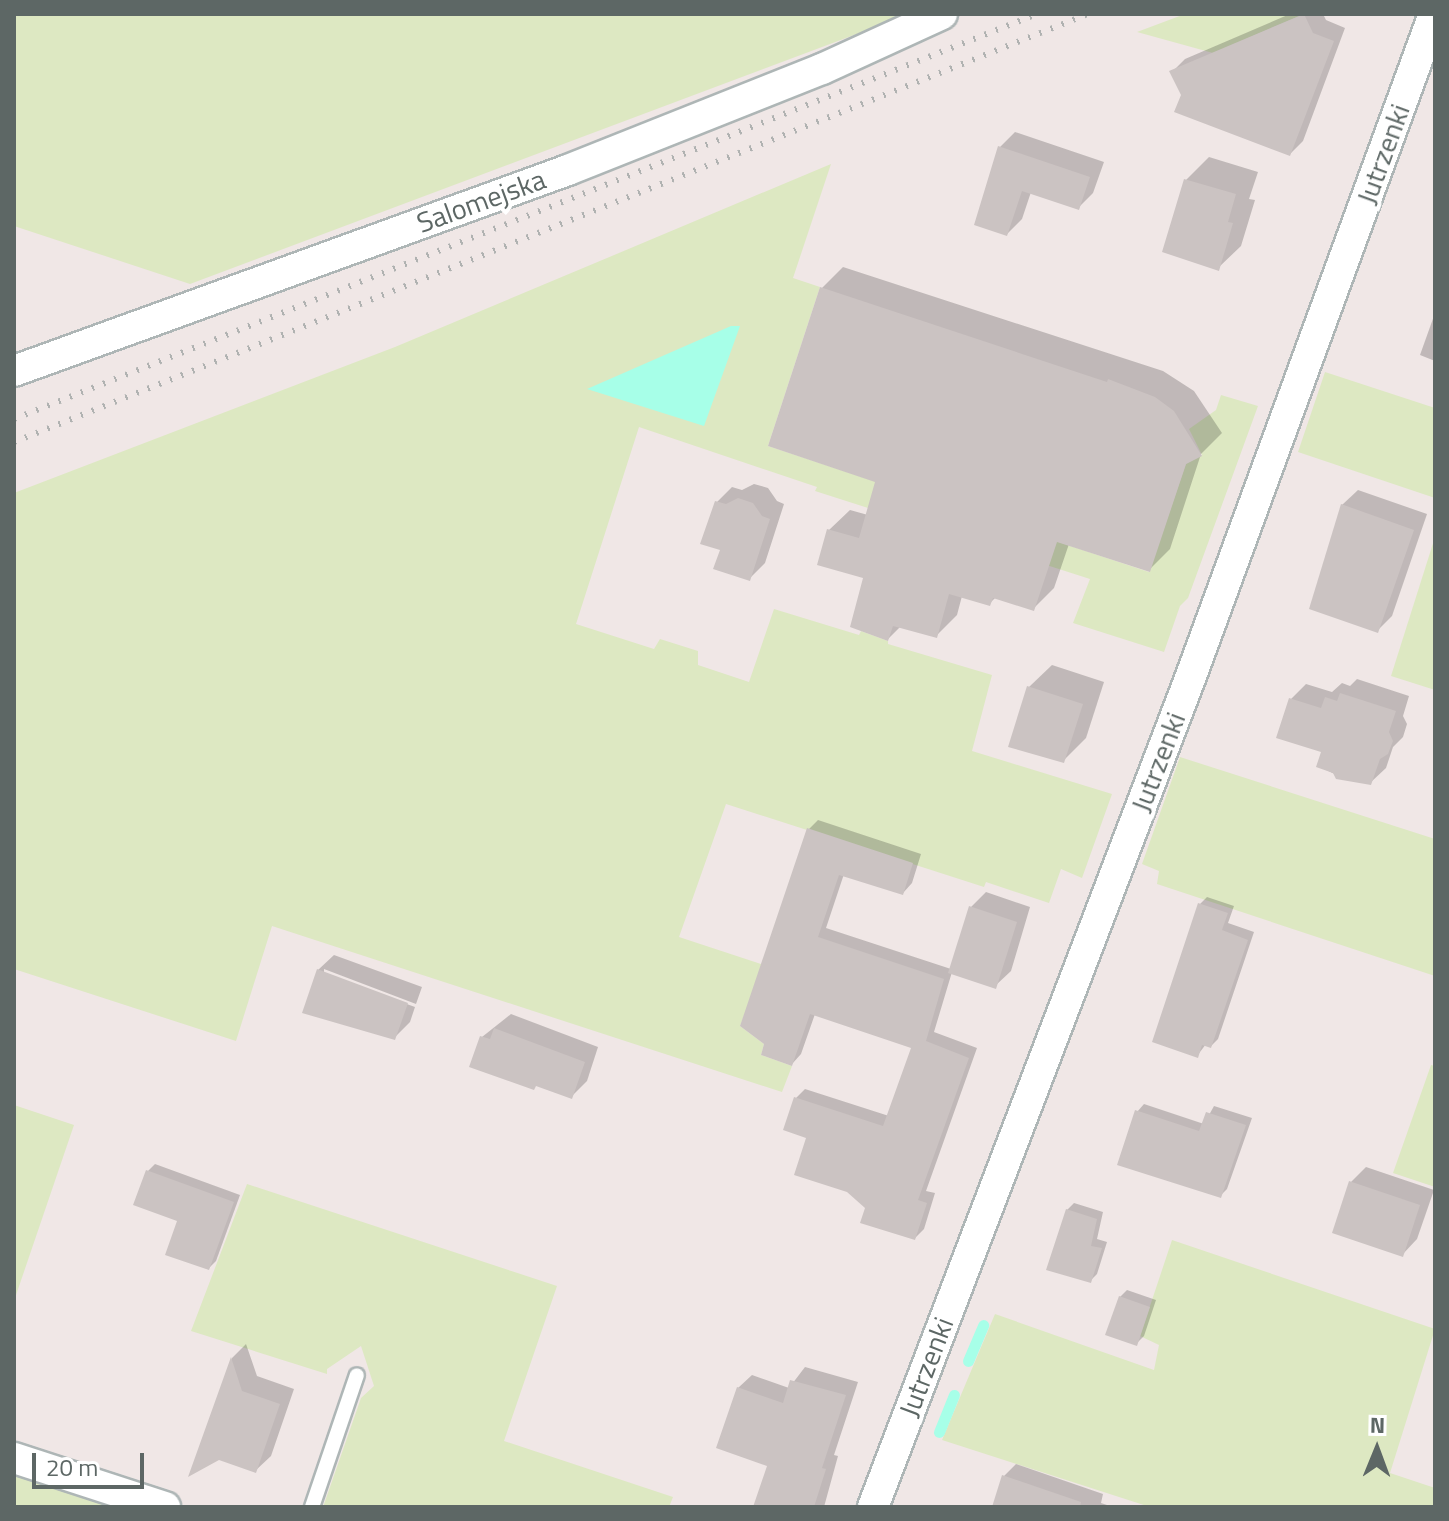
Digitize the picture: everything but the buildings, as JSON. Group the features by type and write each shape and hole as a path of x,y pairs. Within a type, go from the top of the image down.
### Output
{"street":[{"name":"Salomejska","path":"14,371 554,175 822,69 942,14"},
{"name":"Jutrzenki","path":"873,1507 1191,676 1434,14"},
{"path":"14,1458 165,1507"}],"lane":[{"path":"312,1507 357,1375"}],"shaded area":[{"path":"14,14 910,14 190,284 14,226"},
{"path":"1185,14 1304,14 1213,53 1137,32"},
{"path":"831,164 793,278 820,287 768,446 1149,572 1186,464 1202,455 1189,429 1216,410 1221,395 1258,406 1188,598 1180,606 1164,652 1073,623 1090,579 815,491 817,487 639,427 576,624 654,649 660,639 698,651 698,665 749,682 774,609 859,635 861,631 888,641 888,644 992,675 972,751 1112,794 1082,878 1061,869 1049,903 986,882 984,887 726,804 679,937 764,965 740,1026 764,1044 761,1055 792,1066 782,1092 272,926 236,1041 14,969 14,493 395,347"},
{"path":"731,326 740,326 704,426 587,389"},
{"path":"1325,372 1435,408 1435,498 1298,452"},
{"path":"1435,537 1435,690 1391,676"},
{"path":"1180,757 1435,839 1435,976 1157,884 1159,871 1142,864"},
{"path":"1431,1065 1435,1066 1435,1187 1393,1173"},
{"path":"14,1105 74,1125 14,1301"},
{"path":"247,1184 557,1286 504,1441 673,1497 669,1507 323,1507 361,1398 374,1386 361,1346 327,1369 327,1374 191,1331"},
{"path":"1172,1240 1435,1329 1390,1473 1435,1488 1435,1507 1150,1507 942,1440 995,1314 1154,1370 1159,1345 1140,1336"},
{"path":"14,1469 128,1507 14,1507"}],"waterway":[{"path":"968,1361 983,1325"},
{"path":"939,1432 954,1395"}],"railway":[{"path":"14,419 1037,14"},
{"path":"14,442 1088,14"}]}
